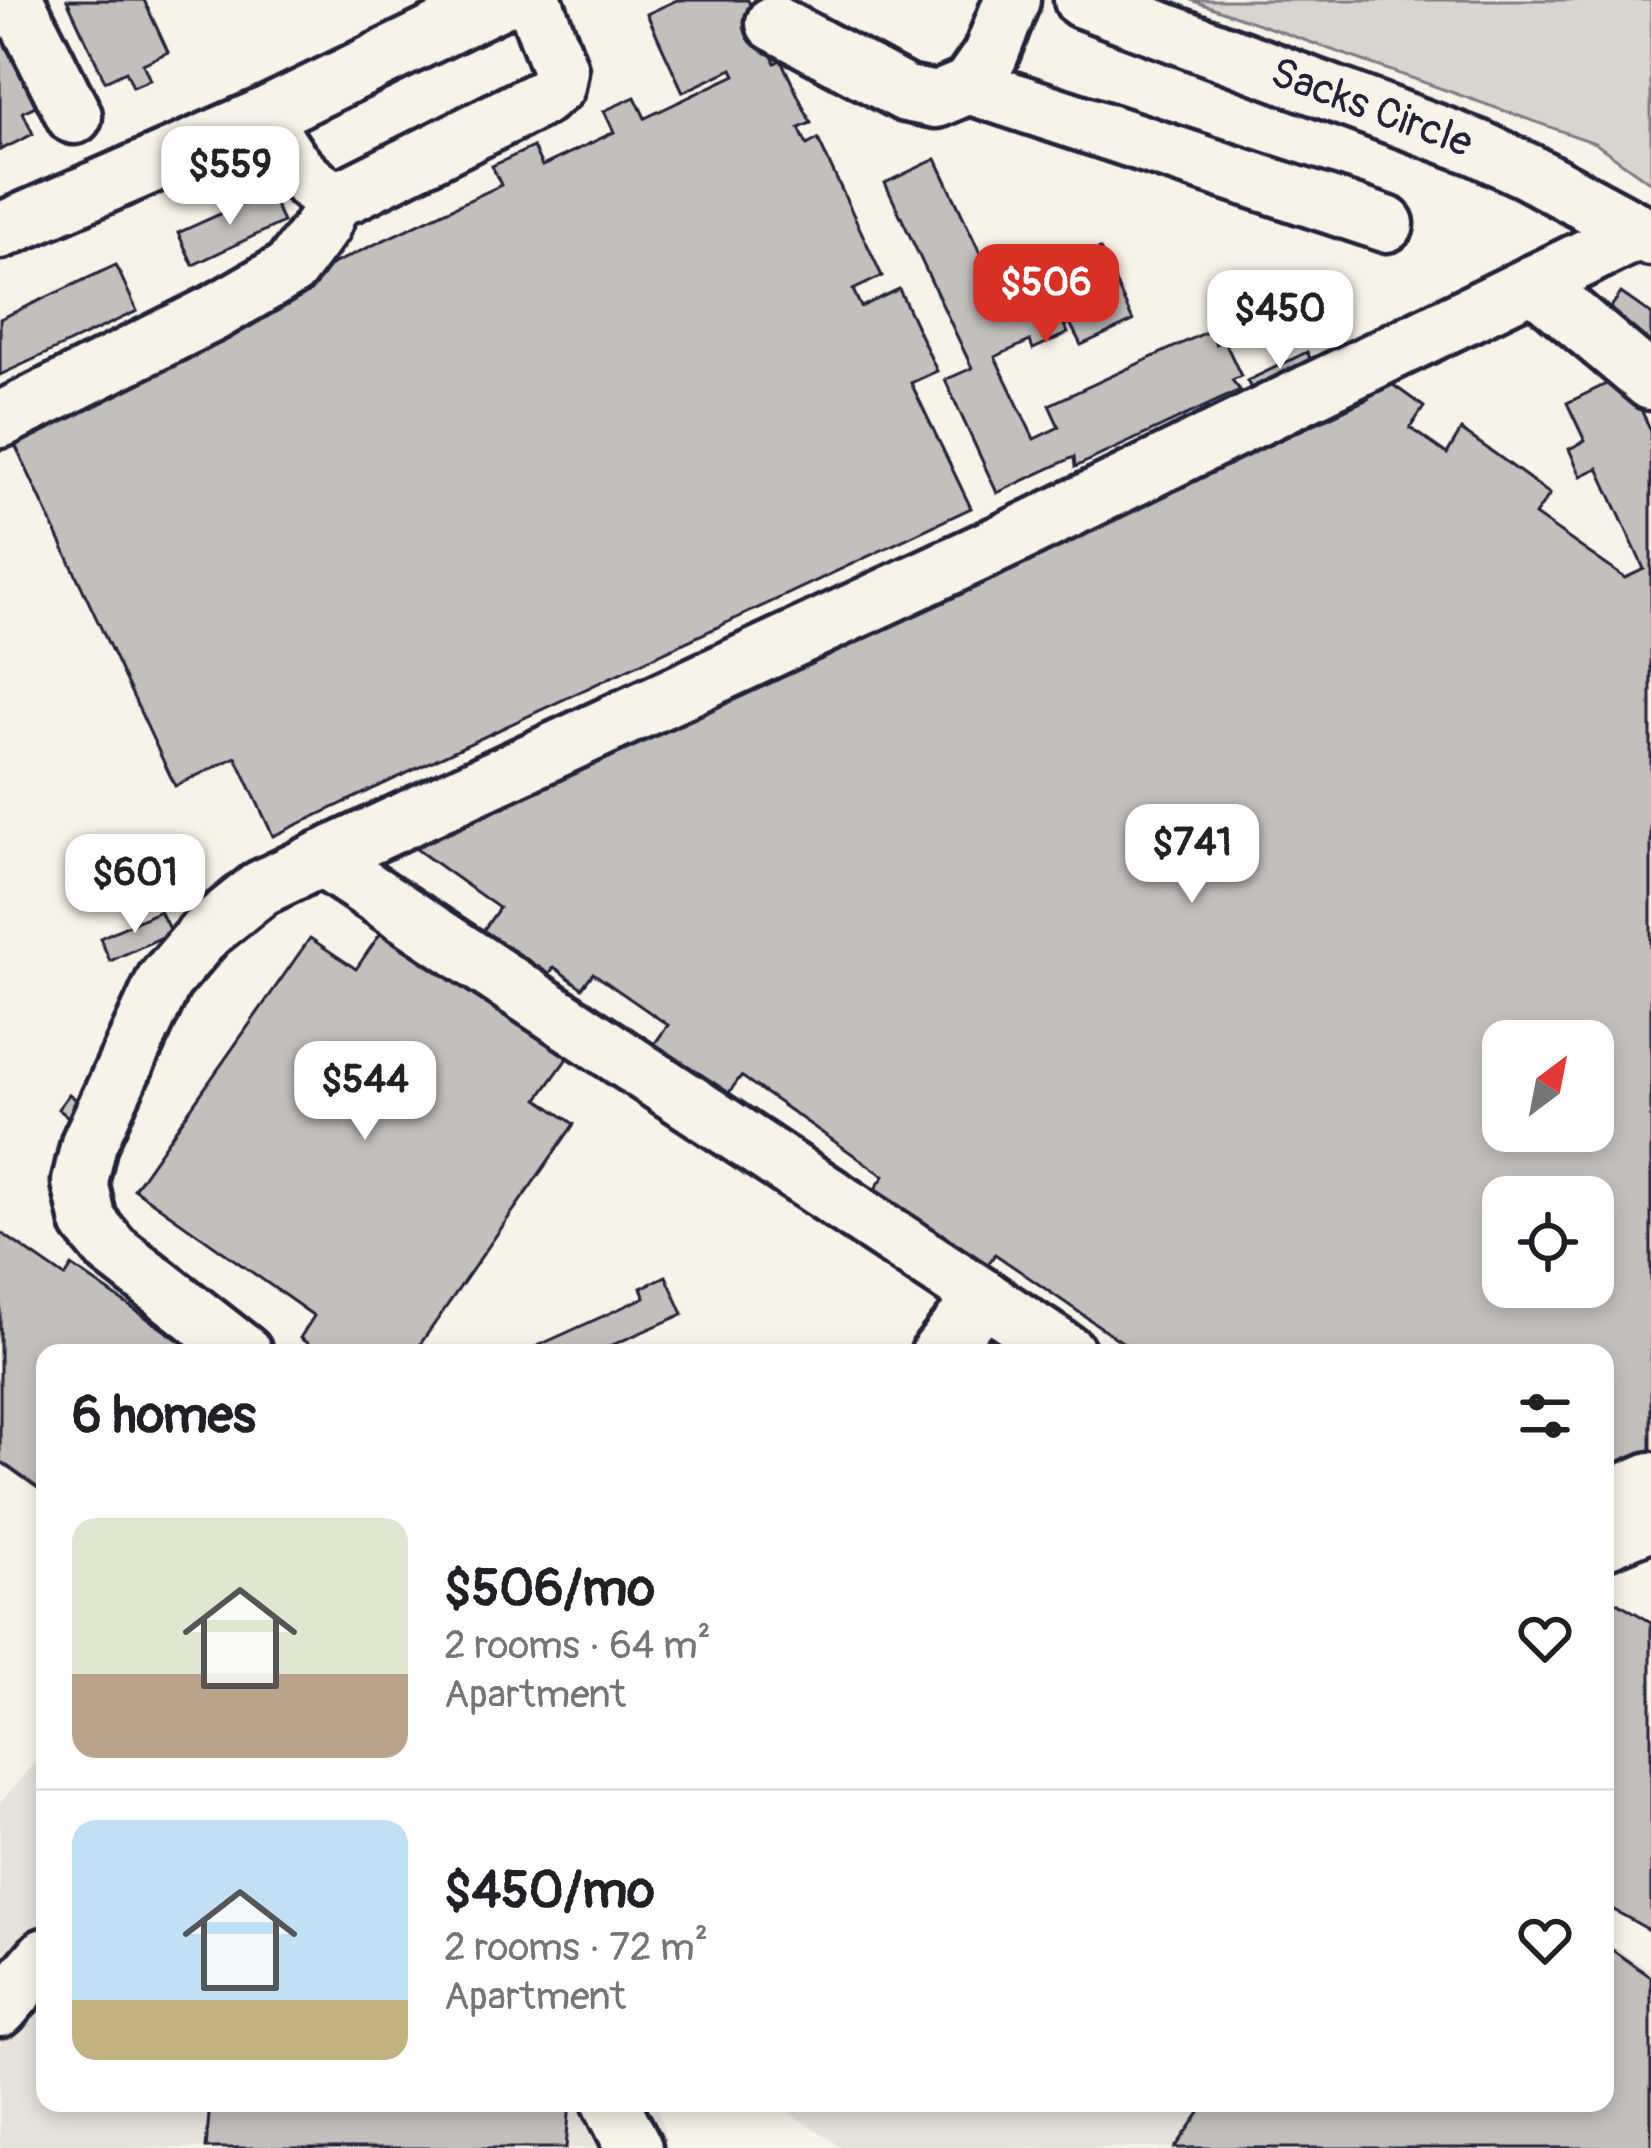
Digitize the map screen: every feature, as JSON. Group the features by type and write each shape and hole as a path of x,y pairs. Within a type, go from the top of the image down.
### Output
{"street":[{"path":"16,0 74,116"},
{"path":"0,231 262,117 503,0"},
{"path":"262,117 293,168 323,193 334,198 350,194 542,98 556,86 560,70 534,0"},
{"path":"774,23 906,94 936,100 969,86 991,56 1012,0"},
{"name":"Sacks Circle","path":"1082,0 1478,148 1645,235"},
{"path":"969,86 1387,224"},
{"path":"0,420 214,313 290,268 323,225 334,198"},
{"path":"232,1344 112,1250 89,1222 80,1182 88,1143 164,981 206,932 261,888 1009,539 1533,283 1645,235"},
{"path":"1533,283 1651,382"},
{"path":"321,859 1054,1344"},
{"path":"947,1344 985,1298"},
{"path":"1614,1496 1651,1480"},
{"path":"1614,1537 1651,1522"},
{"path":"0,2009 36,1967"},
{"path":"616,2112 634,2148"}],"shaded area":[{"path":"1191,0 1651,0 1651,183 1595,143"},
{"path":"36,1761 36,2112 659,2112 668,2148 0,2148 0,1803"},
{"path":"1614,1947 1651,1970 1651,2148 842,2148 788,2112 1614,2112"}],"building":[{"path":"67,0 144,0 168,52 143,64 150,80 133,87 126,71 105,81"},
{"path":"677,0 748,0 775,63 781,60 811,123 799,128 807,145 818,139 882,276 853,290 861,307 899,289 937,371 911,383 971,508 273,836 236,757 175,786 3,419 501,185 492,166 533,147 542,166 614,132 604,111 635,97 645,118 735,75 732,69 683,92 647,14"},
{"path":"12,24 48,100 23,112 33,134 0,150 0,30"},
{"path":"936,159 1004,304 1011,300 1007,293 1042,277 1045,284 1050,281 1047,274 1100,249 1133,321 1081,345 1070,323 1064,325 1068,333 1033,349 1030,341 995,357 1034,439 1059,427 1049,405 1209,331 1216,344 1224,340 1241,376 1232,380 1240,390 1075,467 1074,457 997,493 945,380 972,368 885,183"},
{"path":"269,192 283,222 193,265 178,233"},
{"path":"116,265 137,311 0,375 0,319"},
{"path":"1621,293 1651,314 1651,356 1601,321"},
{"path":"1307,352 1313,364 1253,392 1247,381"},
{"path":"1625,375 1651,431 1651,1454 1614,1472 1614,1344 1125,1344 995,1254 983,1272 869,1197 884,1176 741,1076 726,1097 653,1046 668,1025 593,973 582,988 554,967 540,988 475,942 499,908 412,846 1368,399 1363,395 1389,382 1424,407 1410,428 1447,454 1461,430 1550,494 1535,515 1625,578 1644,569 1598,468 1581,476 1569,449 1585,441 1567,403"},
{"path":"160,911 171,933 110,961 100,938"},
{"path":"384,928 568,1057 538,1099 574,1124 420,1344 308,1344 300,1338 314,1316 134,1189 310,938 356,969"},
{"path":"69,1094 87,1108 76,1123 58,1109"},
{"path":"0,1232 65,1277 72,1266 184,1344 36,1344 36,1487 0,1461"},
{"path":"666,1276 683,1314 615,1344 542,1344 645,1297 641,1288"},
{"path":"1614,1600 1651,1622 1651,1931 1614,1910"},
{"path":"1614,1951 1651,1977 1651,2148 1175,2148 1201,2112 1614,2112"},
{"path":"209,2112 569,2112 566,2148 206,2148"}]}
